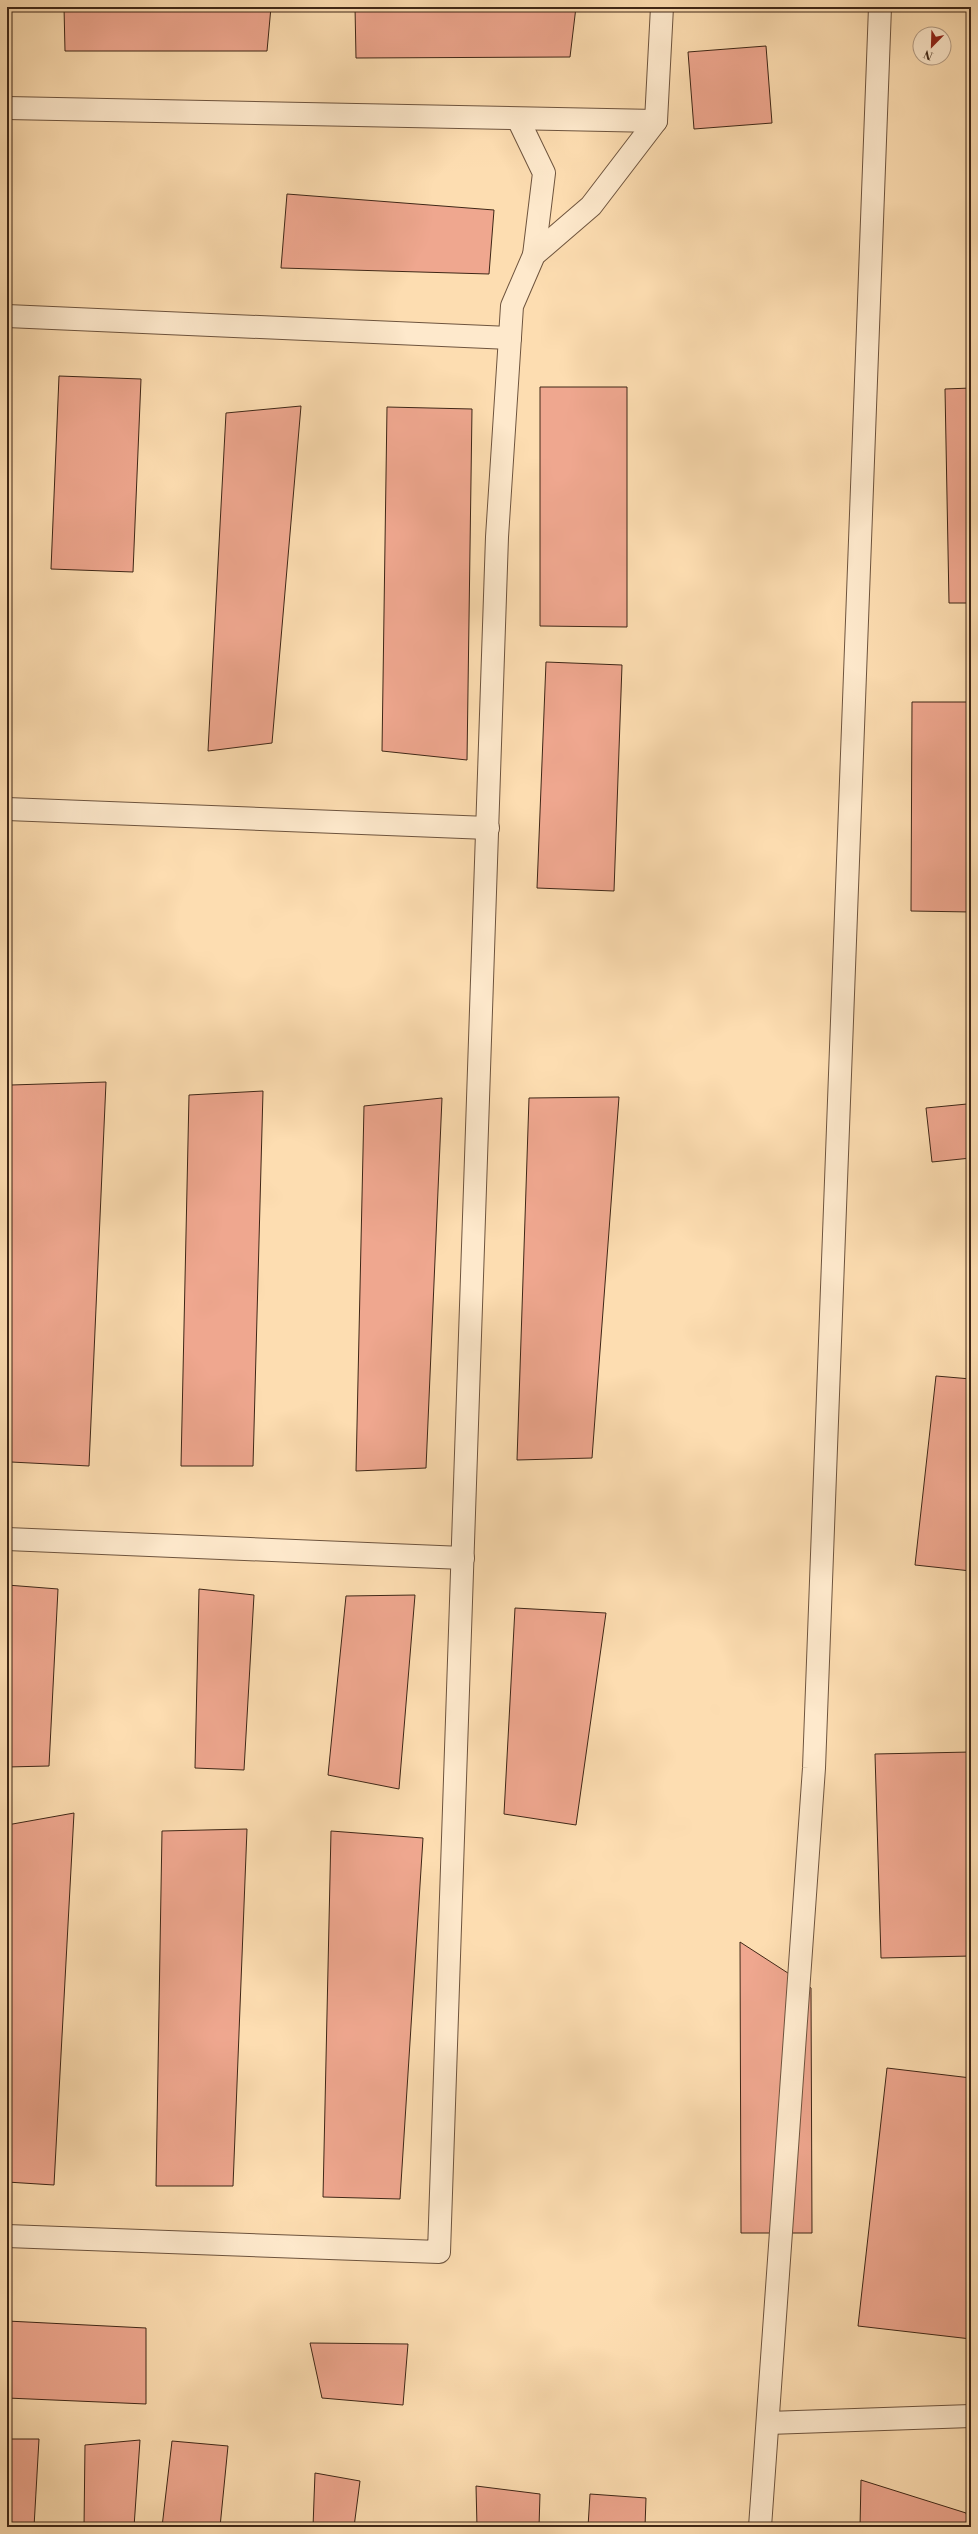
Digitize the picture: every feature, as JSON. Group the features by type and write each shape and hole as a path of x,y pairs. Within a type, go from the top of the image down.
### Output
{"street":[{"path":"534,255 592,206 656,121 662,7"},
{"path":"760,2527 814,1768 880,7"},
{"path":"7,108 656,121"},
{"path":"7,2236 439,2252 497,537 512,306 534,255 544,174 518,119"},
{"path":"7,327 7,316 510,338"},
{"path":"7,809 488,828"},
{"path":"7,1539 463,1558"},
{"path":"768,2423 971,2416"}],"building":[{"path":"64,7 271,7 267,51 65,51"},
{"path":"355,7 576,7 570,57 356,58"},
{"path":"766,46 772,123 694,129 688,52"},
{"path":"287,194 494,210 489,274 281,268"},
{"path":"59,376 141,379 133,572 51,569"},
{"path":"540,387 627,387 627,627 540,626"},
{"path":"971,388 971,603 949,603 945,389"},
{"path":"301,406 272,743 208,751 226,413"},
{"path":"387,407 472,409 467,760 382,751"},
{"path":"546,662 622,665 614,891 537,888"},
{"path":"912,702 971,702 971,912 911,911"},
{"path":"106,1082 89,1466 11,1462 11,1085"},
{"path":"971,1088 971,1158 932,1162 926,1108 967,1104"},
{"path":"263,1091 253,1466 181,1466 189,1095"},
{"path":"619,1097 592,1458 517,1460 529,1098"},
{"path":"442,1098 426,1468 356,1471 364,1106"},
{"path":"936,1376 971,1379 971,1571 915,1565"},
{"path":"7,1585 58,1589 49,1766 7,1767"},
{"path":"199,1589 254,1595 244,1770 195,1768"},
{"path":"415,1595 399,1789 328,1775 346,1596"},
{"path":"515,1608 606,1613 576,1825 504,1814"},
{"path":"971,1752 971,1956 881,1958 875,1754"},
{"path":"74,1813 54,2185 7,2182 7,1825"},
{"path":"247,1829 233,2186 156,2186 162,1831"},
{"path":"331,1831 423,1838 400,2199 323,2197"},
{"path":"740,1942 811,1988 812,2233 741,2233"},
{"path":"887,2068 971,2078 971,2339 858,2326"},
{"path":"7,2321 146,2328 146,2404 7,2398"},
{"path":"310,2343 408,2344 403,2405 322,2398"},
{"path":"7,2439 39,2439 34,2527 7,2527"},
{"path":"140,2440 134,2527 84,2527 85,2445"},
{"path":"172,2441 228,2446 220,2527 162,2527"},
{"path":"315,2473 360,2481 354,2527 313,2527"},
{"path":"861,2480 966,2513 970,2527 860,2527"},
{"path":"476,2486 540,2494 539,2527 477,2527"},
{"path":"590,2494 646,2498 645,2527 588,2527"}]}
